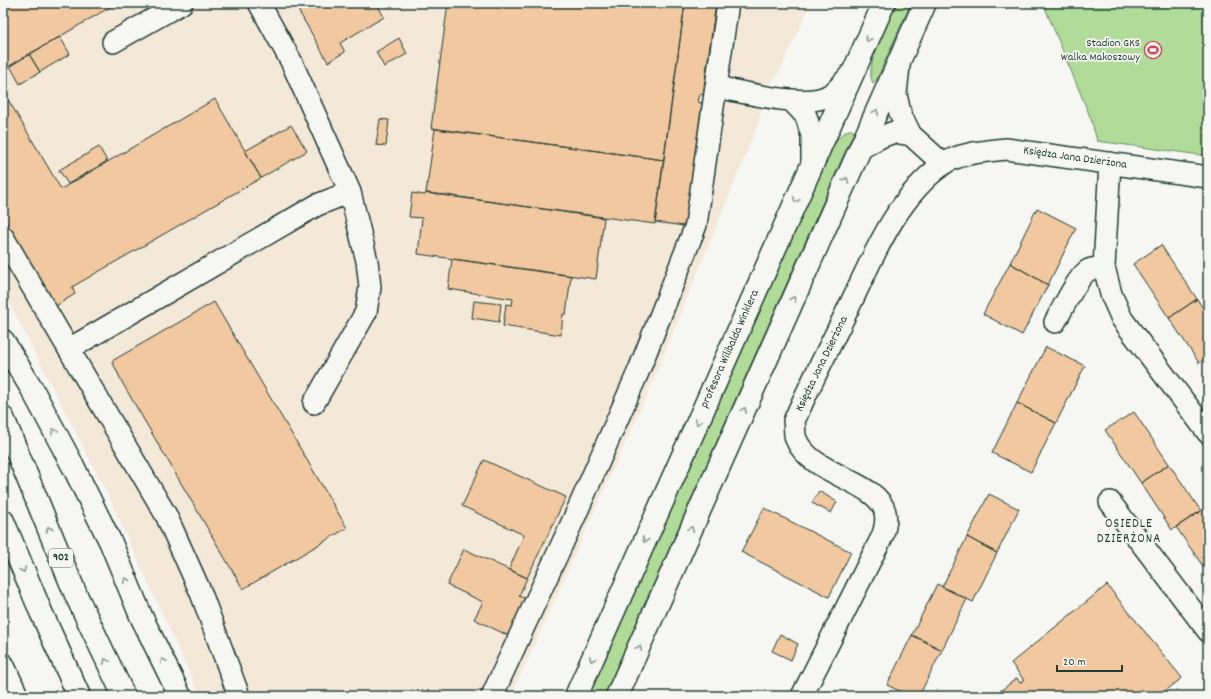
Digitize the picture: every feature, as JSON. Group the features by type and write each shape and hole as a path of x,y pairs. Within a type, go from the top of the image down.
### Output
{"main road":[{"name":"profesora Wilibalda Winklera","path":"576,696 884,3"},
{"path":"617,696 925,3"},
{"path":"3,341 32,389 111,543 141,616 180,696"},
{"name":"902","path":"3,418 76,595 124,696"},
{"path":"3,521 41,612 79,696"},
{"path":"3,665 17,696"}],"street":[{"path":"113,42 182,3"},
{"path":"259,3 291,61 350,192 367,262 370,287 366,312 314,403"},
{"path":"492,696 575,516 639,370 696,225 728,3"},
{"path":"899,60 896,94 900,113 911,135 943,164"},
{"path":"716,88 792,101 812,101 831,94 853,71"},
{"path":"792,101 806,116 812,136 812,165"},
{"path":"860,148 894,132 911,135"},
{"name":"Księdza Jana Dzierżona","path":"802,696 882,537 886,524 885,512 877,498 819,464 806,454 796,439 794,421 880,244 898,213 921,184 943,164 964,156 984,151 1006,149 1208,177"},
{"path":"1110,163 1104,267 1111,294 1122,319 1208,433"},
{"path":"69,349 317,205 350,192"},
{"path":"3,237 166,515 201,593 239,696"},
{"path":"1055,322 1078,281 1086,272 1093,268 1104,267"},
{"path":"1110,502 1208,631"}],"shaded area":[{"path":"3,3 811,3 779,73 769,84 761,107 759,122 656,374 511,696 200,696 106,491 3,291"}],"green space":[{"path":"896,3 911,3 876,81 873,83 871,66 874,55"},
{"name":"Stadion GKS Walka Makoszowy","path":"1043,3 1208,3 1208,156 1097,141 1091,119"},
{"path":"848,130 852,130 854,132 604,696 589,696 829,152 838,138"}],"building":[{"path":"3,3 117,3 3,70"},
{"path":"294,3 379,3 377,4 384,17 340,43 345,52 328,62"},
{"path":"448,3 685,3 664,160 431,128"},
{"path":"685,3 716,3 703,95 700,94 698,102 702,103 684,229 684,226 655,222"},
{"path":"60,37 70,54 40,72 29,54"},
{"path":"399,38 407,54 384,67 376,52"},
{"path":"29,54 40,72 20,84 10,66"},
{"path":"3,91 61,189 215,99 261,178 72,287 75,294 56,306 3,216"},
{"path":"380,119 389,120 386,146 376,145"},
{"path":"291,125 307,151 261,178 245,151"},
{"path":"435,129 664,160 655,224 426,193"},
{"path":"99,147 107,161 68,184 59,170"},
{"path":"412,193 425,195 426,193 446,195 604,218 596,279 418,254 422,218 409,217"},
{"path":"1037,208 1076,228 1048,285 1010,263"},
{"path":"1161,245 1197,299 1169,318 1133,264"},
{"path":"452,259 571,276 566,314 563,314 561,335 503,326 506,304 512,305 513,299 448,289"},
{"path":"1010,263 1048,285 1022,335 983,314"},
{"path":"1197,299 1208,316 1208,357 1199,363 1169,318"},
{"path":"474,301 501,304 499,322 472,318"},
{"path":"214,302 347,528 243,589 123,384 112,361"},
{"path":"1046,347 1085,366 1056,423 1017,403"},
{"path":"1208,357 1208,365 1204,360"},
{"path":"1017,403 1056,423 1031,472 992,453"},
{"path":"1134,412 1169,464 1141,483 1105,430"},
{"path":"484,460 566,497 527,578 509,569 524,535 462,506"},
{"path":"1169,464 1201,511 1172,530 1141,483"},
{"path":"819,491 837,502 831,513 812,503"},
{"path":"989,494 1019,509 997,553 967,537"},
{"path":"764,508 851,552 829,597 741,552"},
{"path":"1205,508 1208,513 1207,572 1176,527"},
{"path":"967,537 997,553 973,602 942,587"},
{"path":"464,549 527,578 519,596 532,602 515,639 474,619 483,602 447,585"},
{"path":"937,584 967,599 942,650 912,635"},
{"path":"1107,585 1182,678 1159,696 994,696 1017,678 1020,683 1024,680 1011,663"},
{"path":"780,634 798,644 791,660 772,651"},
{"path":"912,635 942,650 919,696 910,696 887,685"}],"place":[{"name":"Stadion GKS Walka Makoszowy","path":"1153,50"}],"district":[{"name":"OSIEDLE DZIERŻONA","path":"1129,532"}]}
